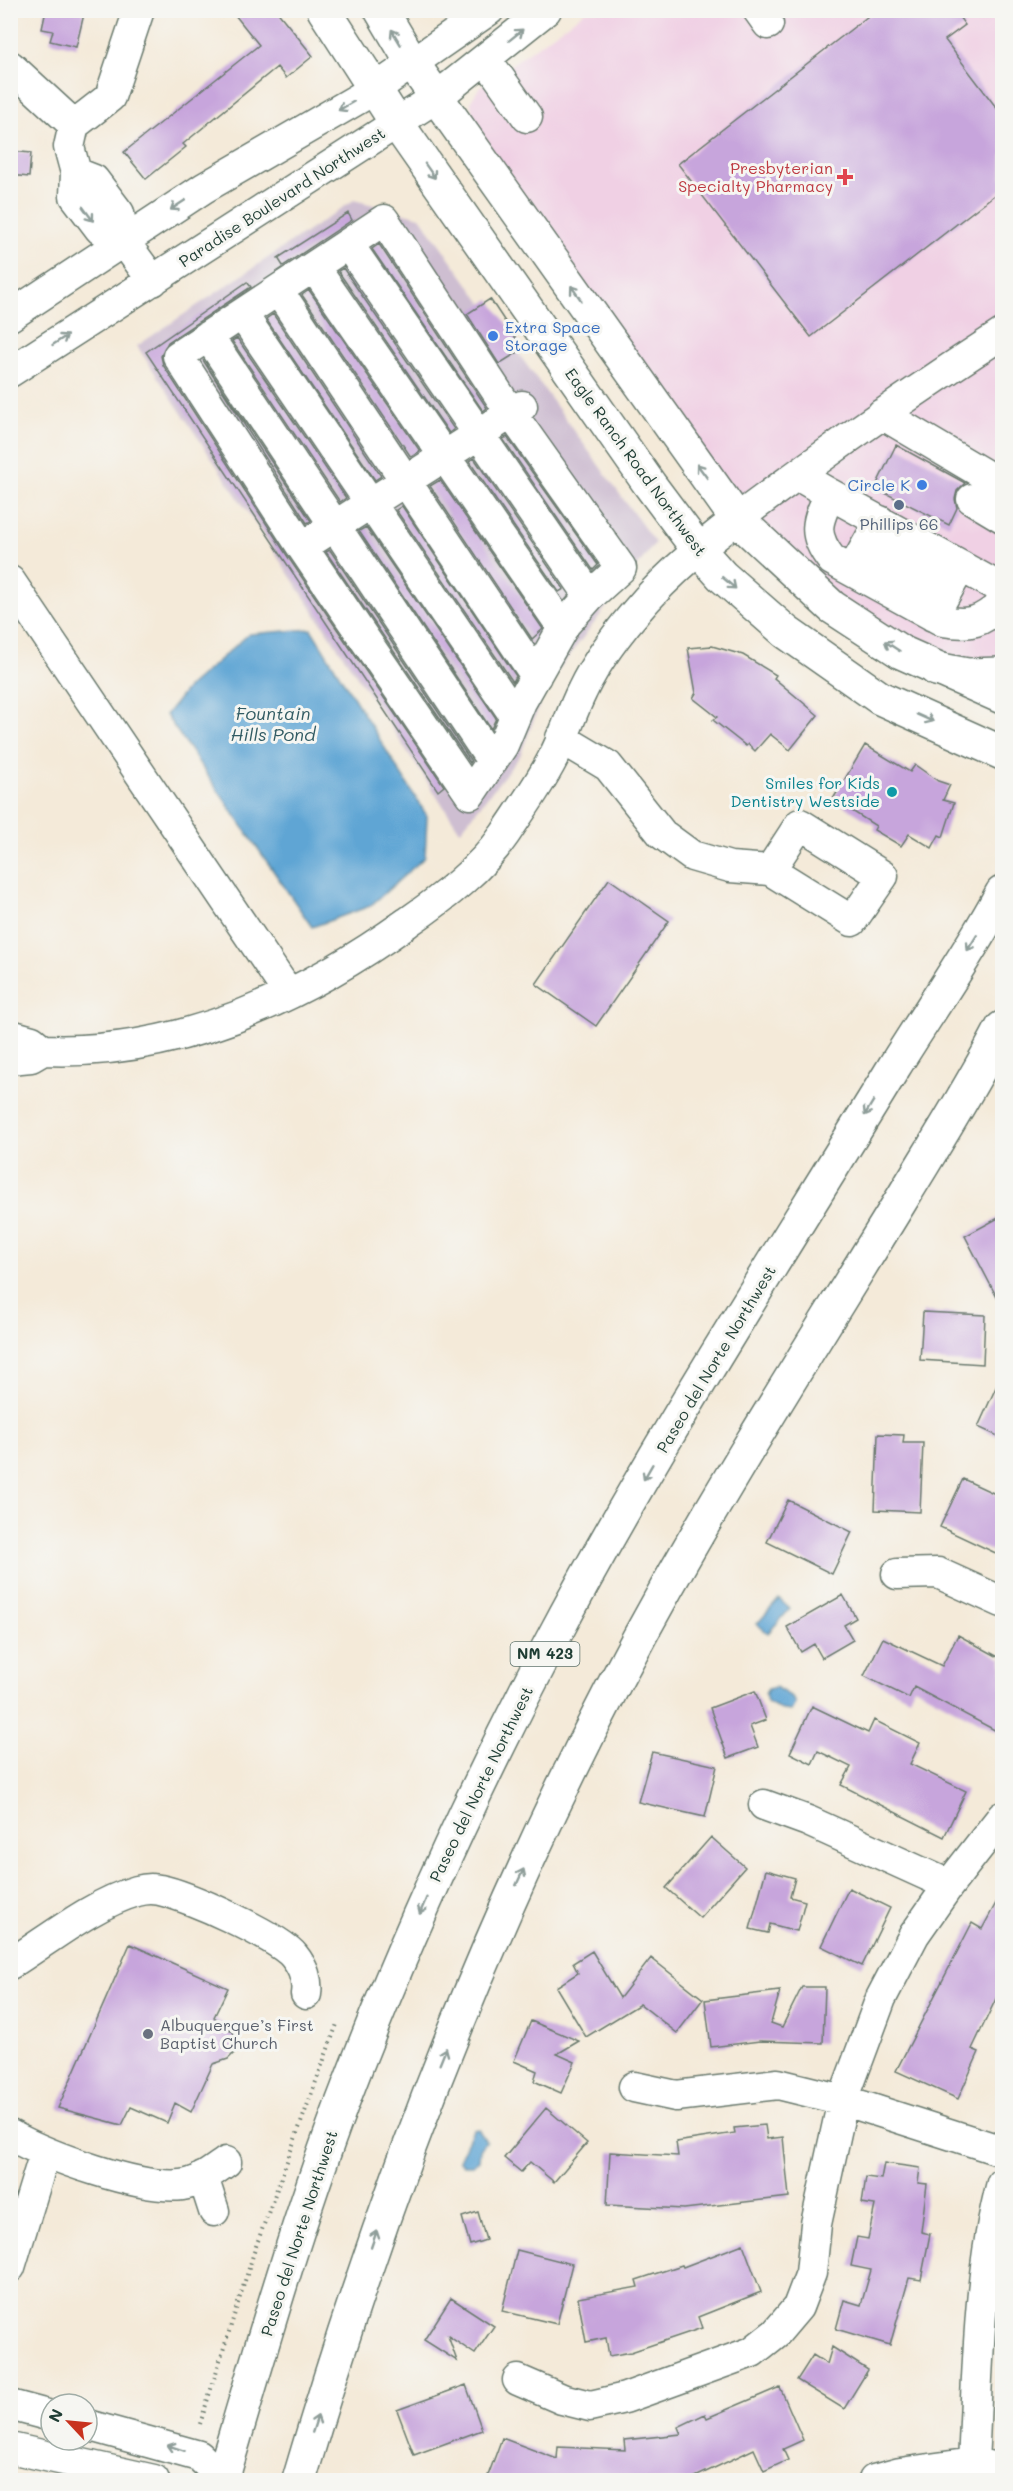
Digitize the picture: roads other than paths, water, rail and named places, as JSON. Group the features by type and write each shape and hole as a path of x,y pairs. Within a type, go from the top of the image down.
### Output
{"main road":[{"name":"Eagle Ranch Road Northwest","path":"324,10 396,122 650,485 697,548 722,576 786,632 880,698 1002,753"},
{"path":"381,10 413,64 736,519 832,607 901,652 1002,697"},
{"path":"936,669 967,675 1002,674"},
{"name":"Paseo del Norte Northwest","path":"222,2480 302,2218 340,2109 382,2001 435,1877 493,1756 552,1641 667,1439 1002,893"},
{"path":"299,2481 366,2262 425,2101 476,1976 566,1779 666,1588 963,1098 1002,1028"},
{"path":"963,1098 1002,1048"}],"street":[{"path":"139,10 110,97 74,125 69,147 76,173 75,196 99,229 123,240 153,280"},
{"path":"10,316 204,188 375,89 489,10"},
{"name":"Paradise Boulevard Northwest","path":"10,372 437,97 546,10"},
{"path":"486,59 527,117"},
{"path":"10,66 74,125"},
{"path":"384,220 517,409 621,568 590,596 563,628 515,716 503,745 470,794 302,547 178,356 348,244 384,220"},
{"path":"348,244 590,596"},
{"path":"314,267 563,628"},
{"path":"278,290 536,676"},
{"path":"242,314 515,716"},
{"path":"10,1059 31,1057 43,1050 92,1050 151,1042 221,1022 289,994 333,972 391,935 450,890 503,837 552,760 583,688 610,644 648,599 697,548 882,414 1002,334"},
{"path":"208,336 492,761"},
{"path":"302,547 517,409"},
{"path":"882,414 1002,485"},
{"path":"796,475 1002,589"},
{"path":"830,494 817,522 818,535 832,560 943,621 961,624 984,620 1002,604"},
{"path":"972,499 1002,517"},
{"path":"891,593 920,543"},
{"path":"891,593 920,543"},
{"path":"891,593 920,543"},
{"path":"10,581 289,994"},
{"path":"561,738 608,766 662,834 692,856 730,867 770,870"},
{"path":"10,1035 32,1041 43,1050"},
{"path":"897,1574 938,1573 1002,1602"},
{"path":"764,1805 808,1821 948,1885"},
{"path":"518,2380 562,2399 590,2406 625,2398 752,2352 776,2333 798,2307 811,2273 816,2224 843,2100 881,1998 914,1935 948,1885 1002,1817"},
{"path":"10,1964 104,1905 137,1892 159,1890 252,1928 284,1946 295,1957 305,1977 306,1994"},
{"path":"634,2087 676,2096 778,2084 843,2100 1002,2151"},
{"path":"10,2136 45,2152 155,2186 185,2184 215,2169 214,2211"},
{"path":"10,2267 45,2152"},
{"path":"973,2463 981,2334 992,2220 1002,2183"},
{"path":"10,2405 39,2413"},
{"path":"99,2428 199,2456 211,2465 222,2480"},
{"path":"10,2448 154,2481"},
{"path":"874,2481 900,2472 973,2463 1002,2469"}],"water":[{"name":"Fountain Hills Pond","path":"311,629 427,816 425,857 370,906 312,927 166,715 187,688 249,634"},
{"path":"779,1599 790,1609 768,1633 757,1624"},
{"path":"775,1687 792,1697 795,1704 791,1711 782,1710 767,1702 765,1694 768,1689"},
{"path":"478,2129 486,2141 480,2148 479,2160 472,2165 464,2165 459,2160 473,2130"}],"place":[{"name":"Presbyterian Specialty Pharmacy","path":"845,177"},
{"name":"Extra Space Storage","path":"493,336"},
{"name":"Circle K","path":"922,485"},
{"name":"Phillips 66","path":"899,505"},
{"name":"Smiles for Kids Dentistry Westside","path":"892,792"},
{"name":"Albuquerque’s First Baptist Church","path":"148,2034"}]}
